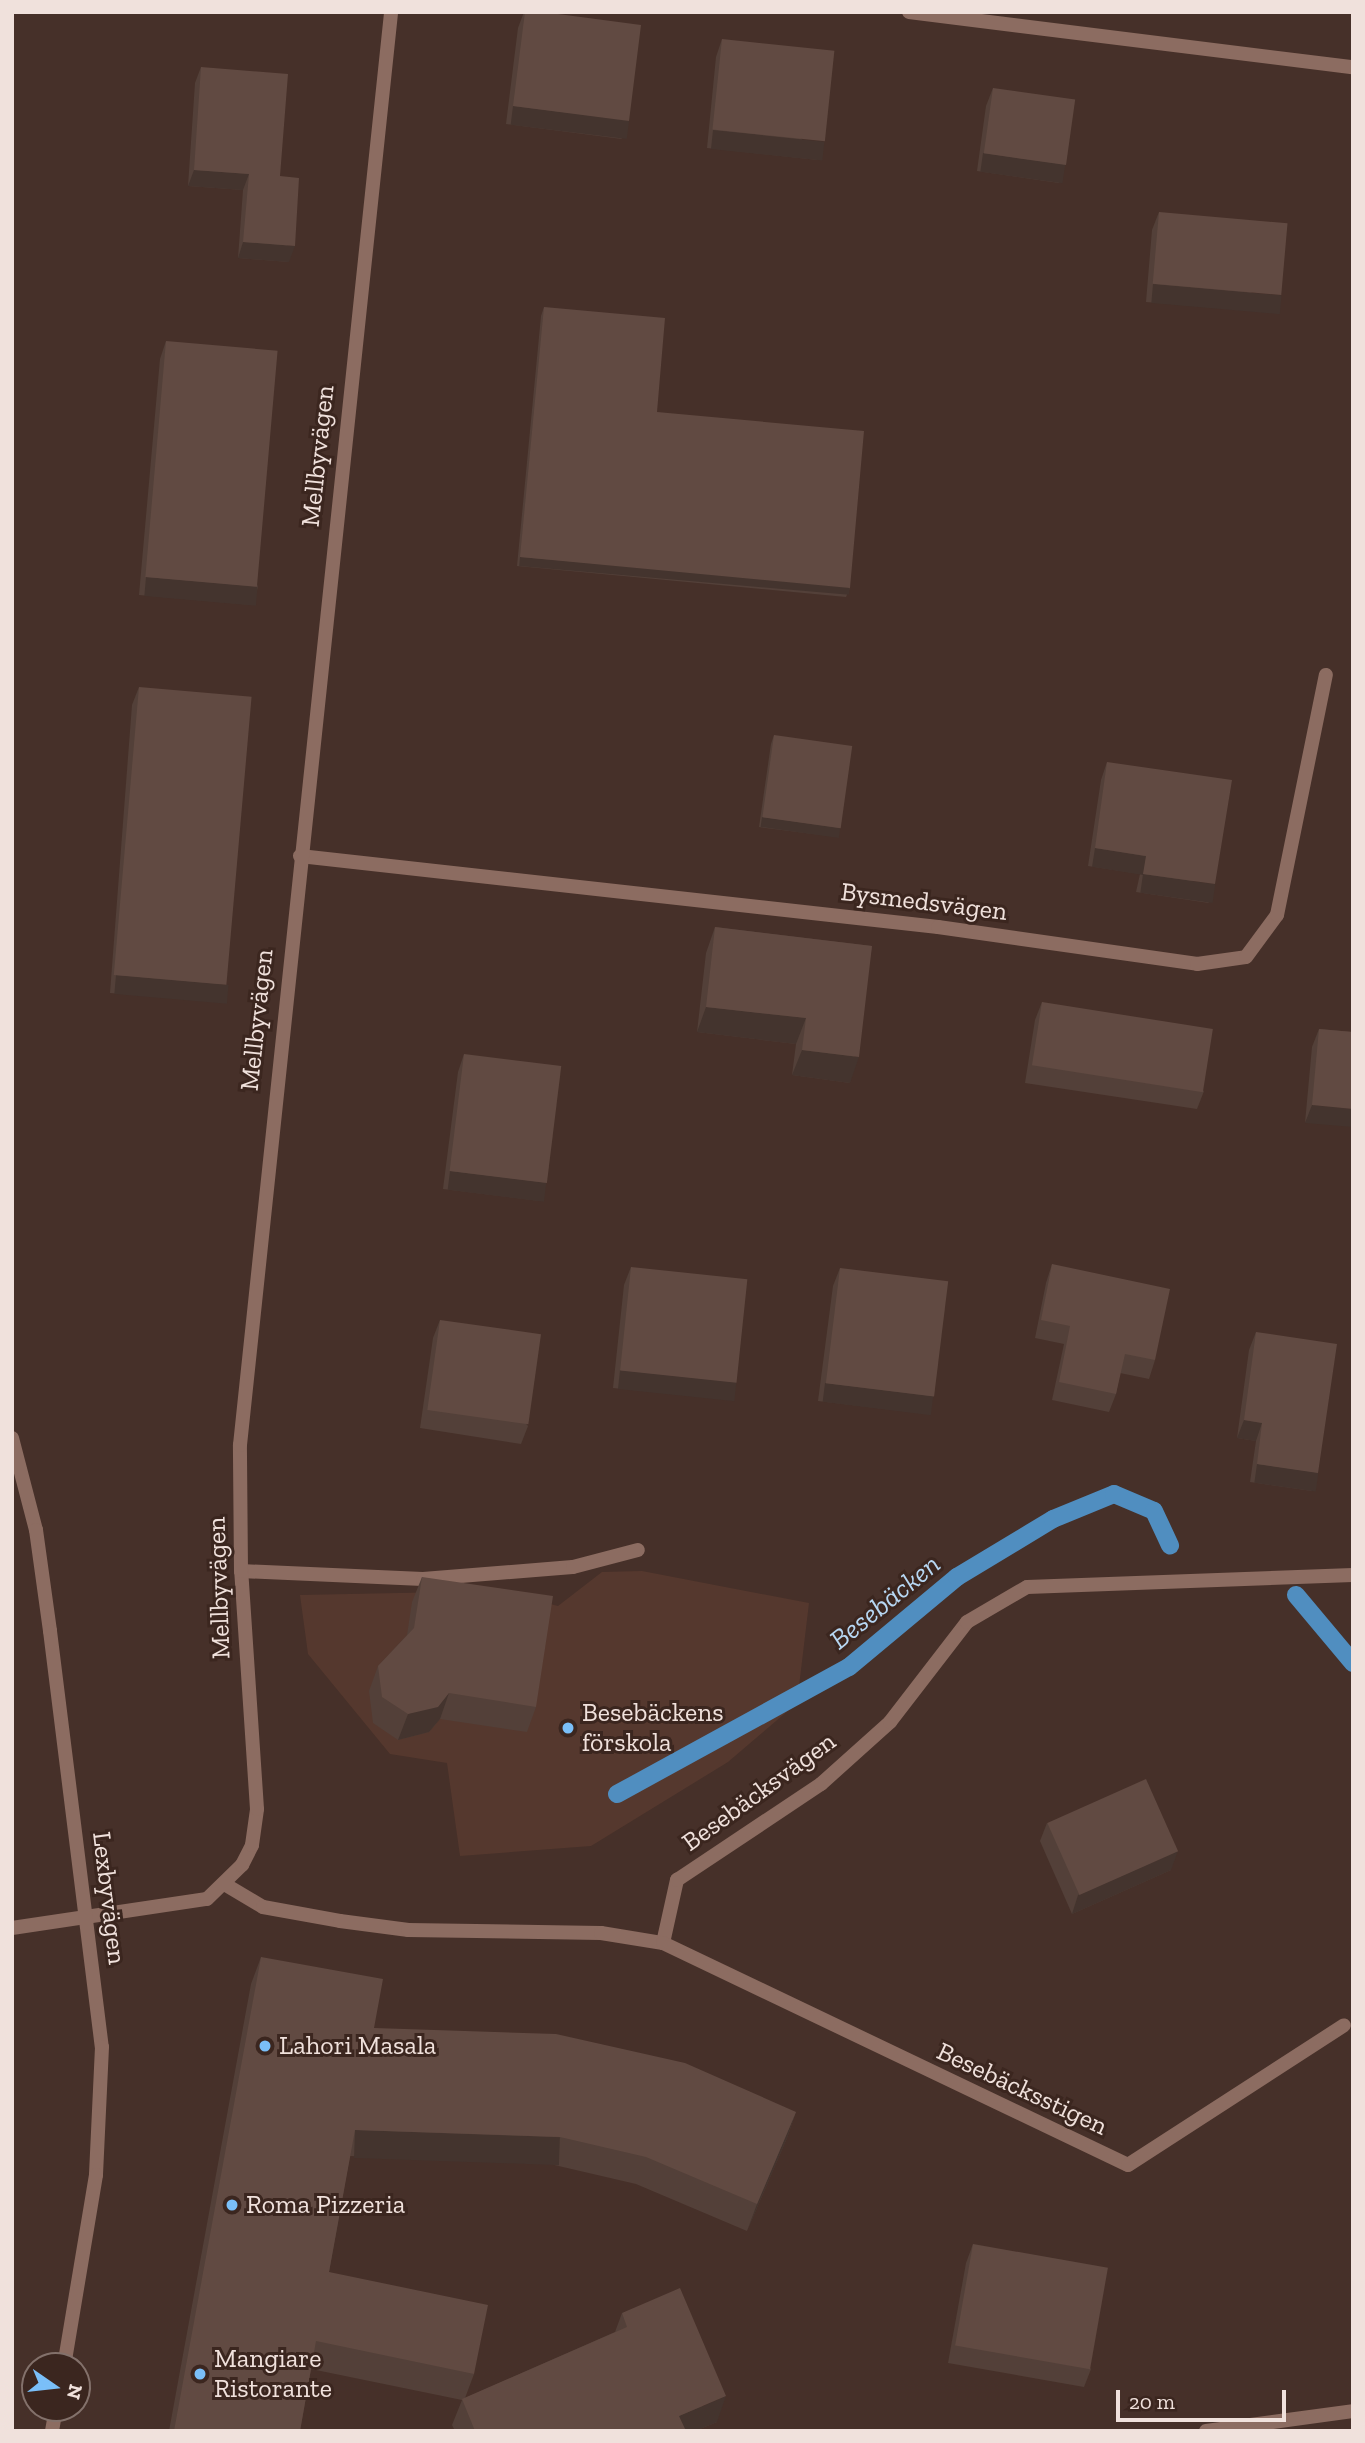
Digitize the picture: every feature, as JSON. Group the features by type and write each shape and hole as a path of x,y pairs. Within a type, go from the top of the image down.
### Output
{"street":[{"name":"Mellbyvägen","path":"226,1885 252,1845 257,1809 241,1571 240,1445 391,12"},
{"path":"909,12 1353,67"},
{"name":"Bysmedsvägen","path":"300,856 938,927 1197,964 1246,957 1277,915 1326,675"},
{"name":"Lexbyvägen","path":"12,1438 36,1530 90,1919 102,2047 96,2175 66,2352"},
{"path":"241,1571 423,1579 573,1567 638,1550"},
{"name":"Besebäcksvägen","path":"663,1944 677,1880 821,1784 890,1722 967,1622 1027,1587 1353,1574"},
{"path":"12,1928 184,1906 226,1885 263,1907 353,1923 408,1930 601,1933 663,1944"},
{"name":"Besebäcksstigen","path":"663,1944 1128,2165 1344,2025"},
{"path":"1206,2431 1353,2411"}],"shaded area":[{"name":"Besebäckens förskola","path":"642,1571 809,1603 797,1703 728,1762 591,1846 460,1856 447,1763 390,1754 308,1654 300,1595 500,1591 558,1606 602,1572"}],"building":[{"path":"525,12 641,25 629,121 513,106"},
{"path":"722,39 834,51 825,141 712,130"},
{"path":"201,67 288,74 280,176 299,178 295,246 243,242 249,174 194,170"},
{"path":"993,88 1075,100 1066,165 984,153"},
{"path":"1159,212 1288,223 1281,295 1153,284"},
{"path":"544,307 665,318 657,412 864,431 850,588 520,557"},
{"path":"166,341 278,351 257,587 145,577"},
{"path":"139,687 252,697 226,985 114,975"},
{"path":"774,735 852,746 841,828 762,817"},
{"path":"1107,762 1232,780 1215,884 1143,874 1146,856 1095,848"},
{"path":"715,927 872,946 859,1057 802,1050 806,1018 706,1007"},
{"path":"1042,1002 1213,1029 1203,1092 1032,1065"},
{"path":"1319,1029 1353,1032 1353,1109 1312,1105"},
{"path":"464,1054 561,1066 547,1183 450,1171"},
{"path":"1052,1264 1170,1289 1155,1360 1125,1354 1116,1394 1059,1382 1070,1326 1041,1320"},
{"path":"631,1267 747,1279 736,1383 620,1370"},
{"path":"840,1268 948,1281 934,1396 826,1383"},
{"path":"440,1320 541,1334 528,1424 427,1410"},
{"path":"1256,1332 1337,1344 1318,1473 1257,1464 1262,1423 1244,1420"},
{"path":"422,1577 553,1596 536,1707 449,1693 438,1707 408,1714 382,1697 378,1666 414,1628"},
{"path":"1146,1779 1178,1851 1079,1895 1047,1823"},
{"path":"261,1957 383,1979 374,2028 556,2034 685,2063 796,2112 757,2204 646,2157 560,2137 355,2130 329,2272 488,2305 474,2374 316,2341 300,2431 174,2431"},
{"path":"973,2244 1108,2268 1090,2369 955,2345"},
{"path":"680,2288 726,2396 679,2416 686,2431 475,2431 462,2399 627,2327 622,2313"}],"waterway":[{"name":"Besebäcken","path":"617,1794 849,1667 957,1577 1053,1519 1114,1494 1154,1511 1170,1546"},
{"name":"Besebäcken","path":"1296,1595 1353,1663"}],"place":[{"name":"Besebäckens förskola","path":"568,1728"},
{"name":"Lahori Masala","path":"265,2046"},
{"name":"Roma Pizzeria","path":"232,2205"},
{"name":"Mangiare Ristorante","path":"200,2374"}]}
